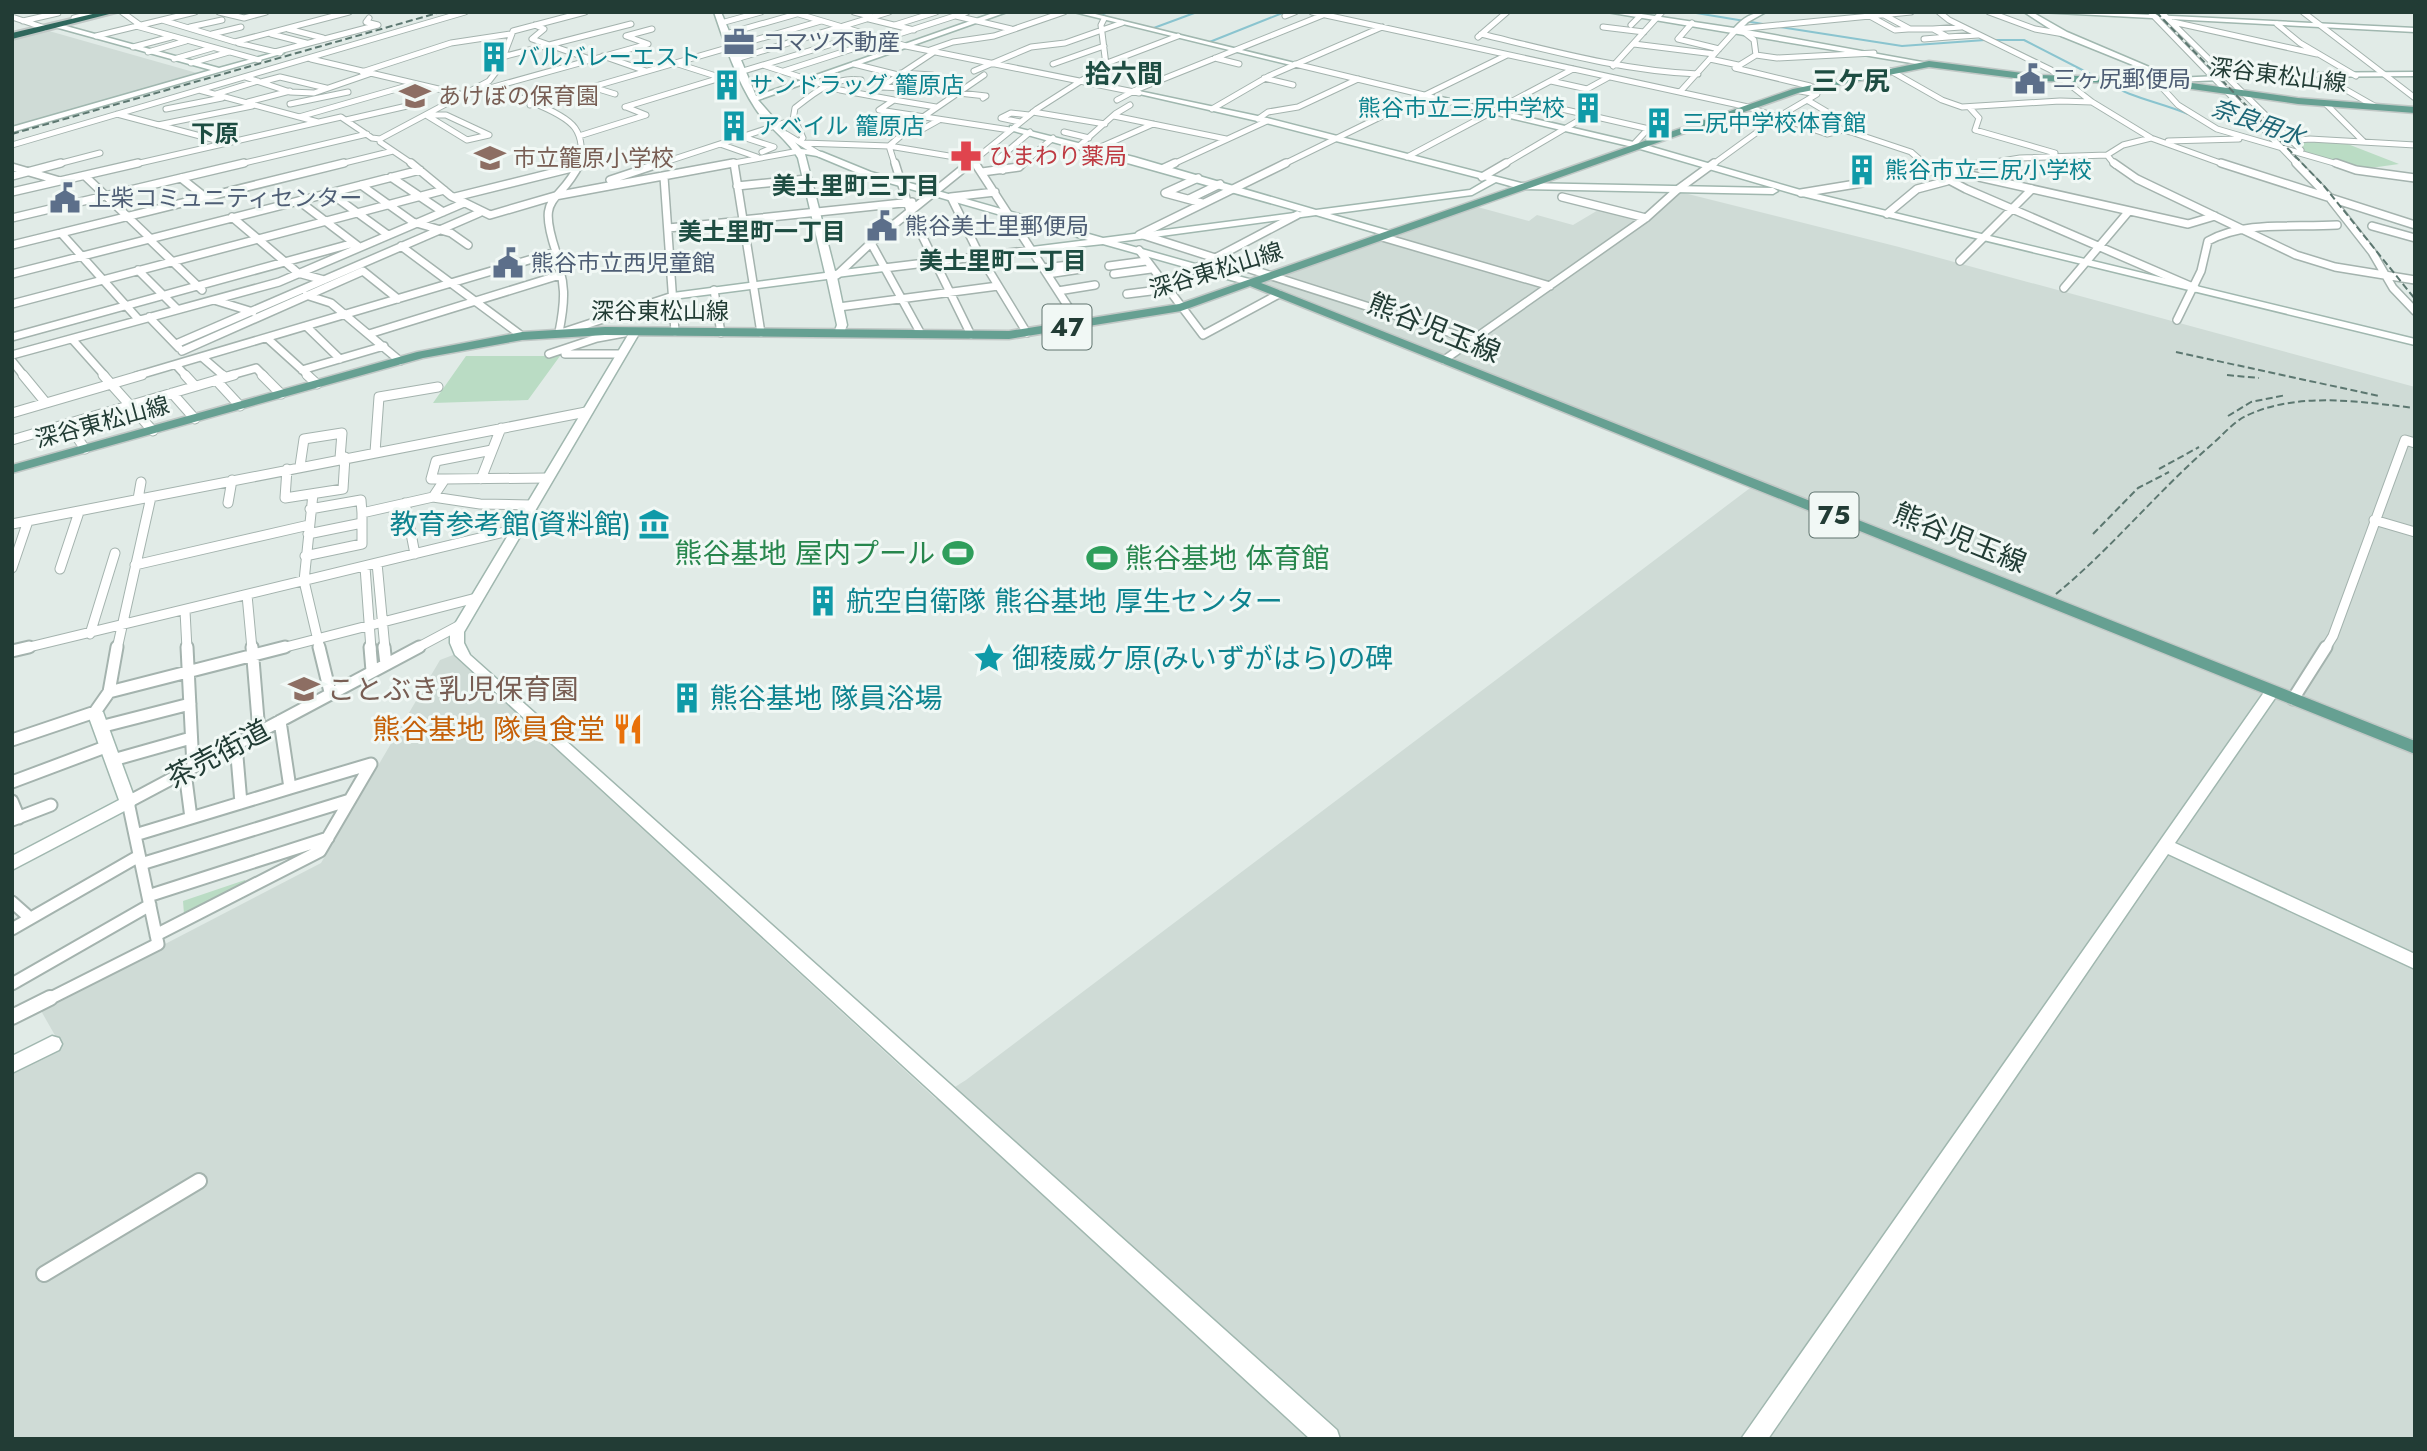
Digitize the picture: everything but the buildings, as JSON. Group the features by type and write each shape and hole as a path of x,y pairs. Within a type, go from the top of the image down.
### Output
{"highway":[{"path":"12,36 113,12"}],"main road":[{"name":"深谷東松山線","path":"12,469 400,360 522,336 562,332 971,335 1027,333 1181,307 1796,90 1929,64 2064,79 2156,81 2326,104 2415,110"},
{"name":"熊谷児玉線","path":"1252,283 2415,748"}],"street":[{"path":"12,25 58,13 77,19 98,12"},
{"path":"122,12 138,25 172,37 259,60"},
{"path":"96,36 195,12"},
{"path":"219,12 244,18 266,12"},
{"path":"312,12 327,16"},
{"path":"174,59 349,12"},
{"path":"12,145 465,12"},
{"path":"380,139 480,88 494,76 515,30 585,12"},
{"path":"717,12 761,111 775,126 801,145 868,174 1252,283"},
{"path":"737,12 748,16"},
{"path":"721,23 761,12"},
{"path":"855,12 914,30"},
{"path":"736,59 890,12"},
{"path":"908,12 923,16"},
{"path":"895,25 936,12"},
{"path":"784,71 967,12"},
{"path":"754,99 1004,12"},
{"path":"869,95 931,51 953,42 994,36 1064,12"},
{"path":"1077,12 1637,145 1798,192 2415,342"},
{"path":"1285,16 1295,12"},
{"path":"1312,12 1390,29 1382,33 1396,36 1405,32 1748,107 1827,134 1842,130"},
{"path":"1468,46 1507,12"},
{"path":"1610,12 1640,16 1659,15 1929,64"},
{"path":"1680,92 1739,31 1744,21 1763,12"},
{"path":"1854,12 1895,30 1965,27"},
{"path":"1739,31 1911,12"},
{"path":"1939,12 2046,67 2092,102 2151,138 2220,163 2415,225"},
{"path":"1989,12 2003,14 2041,31 2064,34"},
{"path":"2027,12 2064,34 2172,79"},
{"path":"2042,12 2415,30"},
{"path":"2303,12 2415,98"},
{"path":"726,34 797,13 906,46 1135,91 1262,120 1521,186 1798,192 1862,183"},
{"path":"1897,13 1948,37"},
{"path":"1883,14 1910,29"},
{"path":"1117,100 1323,15"},
{"path":"1598,75 1615,64 1659,15"},
{"path":"956,16 1013,30"},
{"path":"1099,16 1107,63"},
{"path":"1631,25 1640,16"},
{"path":"12,17 45,28"},
{"path":"2161,17 2317,54"},
{"path":"2161,17 2228,77 2303,152"},
{"path":"2161,17 2214,78 2329,197 2372,252 2385,276 2415,311"},
{"path":"369,18 366,22 378,25 372,27"},
{"path":"162,20 277,53"},
{"path":"187,28 222,20"},
{"path":"530,105 821,21"},
{"path":"502,57 631,23"},
{"path":"889,146 922,117 984,75 974,71 1031,47 1065,43 1122,23"},
{"path":"1692,23 1678,39 1719,49"},
{"path":"2277,24 2317,54 2356,76"},
{"path":"58,25 220,71"},
{"path":"535,25 544,29 532,39 603,65"},
{"path":"209,34 241,26"},
{"path":"12,130 259,60 308,43 380,26"},
{"path":"1212,109 1264,78 1382,27"},
{"path":"1603,27 1644,32"},
{"path":"285,28 327,38"},
{"path":"342,29 362,29"},
{"path":"480,88 490,88 648,44 626,36 652,29"},
{"path":"133,47 195,30"},
{"path":"1739,31 1754,40 1756,55"},
{"path":"268,33 308,43"},
{"path":"245,77 302,95 328,89 451,43 511,34"},
{"path":"579,136 646,115 625,107 865,34"},
{"path":"1481,34 1544,51 1671,74 1698,74"},
{"path":"1924,39 1981,35"},
{"path":"834,275 1033,112 1107,63 1178,37"},
{"path":"1448,39 1459,44"},
{"path":"1074,40 1082,42"},
{"path":"149,52 188,41"},
{"path":"840,42 860,48"},
{"path":"1065,43 1079,48 1057,56 1068,59"},
{"path":"783,44 807,52"},
{"path":"1634,44 1712,57 1738,65"},
{"path":"1053,64 1104,46"},
{"path":"191,63 230,52"},
{"path":"1810,86 1735,68 1756,55 1777,58 1874,53"},
{"path":"1141,235 1507,54"},
{"path":"205,66 244,55"},
{"path":"603,56 646,71"},
{"path":"787,58 807,64"},
{"path":"1215,58 1239,64"},
{"path":"309,59 464,95"},
{"path":"658,61 722,78"},
{"path":"575,64 589,69"},
{"path":"854,64 900,74 932,75"},
{"path":"539,65 554,70"},
{"path":"763,65 845,91 954,107"},
{"path":"1170,66 1185,70"},
{"path":"1407,157 1573,69"},
{"path":"845,91 876,70"},
{"path":"1891,71 1942,100 1969,107 2060,101 2092,102"},
{"path":"544,73 562,79"},
{"path":"1273,74 1302,81"},
{"path":"2156,81 2415,74"},
{"path":"2320,75 2376,107"},
{"path":"214,94 280,76 328,89"},
{"path":"1551,81 1587,89 1609,77"},
{"path":"1644,84 1656,77"},
{"path":"839,333 842,325 834,275 807,179 801,145 803,138 793,111 829,85 849,78 861,80"},
{"path":"1264,78 1293,85"},
{"path":"1164,168 1262,120 1268,112 1298,107 1358,79"},
{"path":"2156,81 2178,105 2217,129 2280,145 2356,170 2411,179"},
{"path":"509,82 524,88"},
{"path":"299,117 414,85"},
{"path":"241,86 251,90"},
{"path":"592,87 615,94"},
{"path":"882,87 902,88"},
{"path":"12,413 556,252 547,219 555,196 580,166 582,158 579,136 575,127 567,120 490,88"},
{"path":"566,89 574,92"},
{"path":"199,90 319,122"},
{"path":"1444,360 1646,218 1676,190 1778,117 1817,94 1796,90"},
{"path":"139,121 291,91"},
{"path":"290,104 348,92"},
{"path":"261,93 271,96"},
{"path":"959,93 986,96 983,98"},
{"path":"166,109 224,97"},
{"path":"1518,99 1671,134"},
{"path":"894,100 879,110 977,125 1014,127 1220,184 1553,284"},
{"path":"1807,100 1834,116 1834,124 1842,130 1911,152 1947,181 2195,288"},
{"path":"155,125 284,102 314,112"},
{"path":"393,104 339,116 380,139 421,170 423,176 479,213 490,215 588,189 775,126 794,117"},
{"path":"2326,104 2364,142"},
{"path":"1080,145 1130,105"},
{"path":"12,192 20,188 85,176 319,122 407,106"},
{"path":"1010,106 1105,124"},
{"path":"1969,107 1979,118 1975,130 2062,156"},
{"path":"960,134 1002,110"},
{"path":"1014,127 1001,118 1011,113 1033,112"},
{"path":"427,113 446,116 489,135 467,140 427,113"},
{"path":"117,114 226,143"},
{"path":"1482,177 1588,115"},
{"path":"1114,116 1226,139"},
{"path":"1072,123 1080,118"},
{"path":"907,130 921,130 939,119"},
{"path":"1096,149 1153,124"},
{"path":"1637,145 1648,129"},
{"path":"907,130 924,135"},
{"path":"1003,170 997,160 1030,132"},
{"path":"1063,132 1089,138"},
{"path":"12,218 367,134"},
{"path":"720,144 756,157 774,147 743,137"},
{"path":"982,172 1019,167 1052,138"},
{"path":"1934,172 2020,158 2107,155 2123,145 2151,138"},
{"path":"2162,141 2248,139"},
{"path":"2280,145 2291,141 2415,145"},
{"path":"588,189 734,163 801,145 889,146 973,160 1080,325"},
{"path":"889,146 906,202 971,335"},
{"path":"12,245 393,151"},
{"path":"12,176 100,153"},
{"path":"2107,155 2115,165 2137,179 2312,261 2415,281"},
{"path":"734,163 761,333"},
{"path":"338,165 345,170"},
{"path":"455,197 580,166"},
{"path":"12,167 60,181"},
{"path":"12,274 330,193 341,187 361,185 421,170"},
{"path":"1947,170 2188,224 2215,216"},
{"path":"85,176 212,299 264,315"},
{"path":"391,177 443,212"},
{"path":"664,177 675,332"},
{"path":"181,178 205,197"},
{"path":"1198,178 1165,193 1202,203"},
{"path":"737,186 807,179"},
{"path":"550,254 556,258 560,275 565,310 562,332 673,296 1472,192 1494,180"},
{"path":"1887,214 1917,188 1947,181"},
{"path":"1189,200 1220,184"},
{"path":"361,185 416,223 451,233 468,245"},
{"path":"1569,187 1571,193 1562,198 1646,218"},
{"path":"1960,261 2032,189"},
{"path":"12,304 444,190"},
{"path":"951,197 995,192"},
{"path":"330,193 388,235"},
{"path":"951,197 980,256 1027,333"},
{"path":"668,228 925,200"},
{"path":"299,201 357,245 384,254"},
{"path":"12,337 357,245 464,203"},
{"path":"2064,288 2129,211"},
{"path":"176,344 479,213"},
{"path":"1127,294 1165,287 1297,215"},
{"path":"232,218 298,273 324,280"},
{"path":"2177,320 2195,288 2195,280 2208,252 2208,242 2215,236 2242,229 2337,225"},
{"path":"2372,226 2415,238"},
{"path":"61,233 139,320"},
{"path":"1141,235 1473,340"},
{"path":"871,243 921,334"},
{"path":"12,355 272,284 357,245"},
{"path":"401,246 522,336"},
{"path":"1139,250 1165,287 1206,335 1279,294"},
{"path":"1109,266 1146,261"},
{"path":"1114,274 1151,269"},
{"path":"138,270 177,309"},
{"path":"182,351 363,271 398,299"},
{"path":"369,334 560,275"},
{"path":"1058,291 1095,285"},
{"path":"839,307 998,286"},
{"path":"714,290 721,332"},
{"path":"296,292 331,303 400,360"},
{"path":"85,317 97,332"},
{"path":"149,317 190,360"},
{"path":"306,326 340,359"},
{"path":"635,332 460,625 455,641 466,658 1328,1439"},
{"path":"549,354 597,338 635,332"},
{"path":"267,338 317,384"},
{"path":"72,339 153,430"},
{"path":"302,370 384,346"},
{"path":"565,354 622,354"},
{"path":"202,357 225,377"},
{"path":"12,361 46,403"},
{"path":"176,365 195,386"},
{"path":"14,437 68,424 256,368 281,394"},
{"path":"216,380 240,406"},
{"path":"375,452 379,397 438,387"},
{"path":"172,393 195,419"},
{"path":"12,524 586,412"},
{"path":"68,424 85,449"},
{"path":"481,479 502,428"},
{"path":"287,469 285,498 343,489 342,433 304,439 300,466"},
{"path":"2293,699 2333,636 2404,440 2415,443"},
{"path":"492,450 436,461 431,479 547,478"},
{"path":"433,497 445,479"},
{"path":"228,503 232,480"},
{"path":"138,499 141,482"},
{"path":"313,494 304,581 331,692"},
{"path":"12,1017 158,944 128,802 98,720 109,692 135,563 152,496"},
{"path":"111,565 135,563 362,518 405,503 433,497 480,504 531,505"},
{"path":"305,555 362,544 361,500 310,509"},
{"path":"405,503 415,554"},
{"path":"60,569 79,512"},
{"path":"2374,520 2415,532"},
{"path":"12,568 28,521"},
{"path":"12,651 121,627 517,529"},
{"path":"90,634 115,553"},
{"path":"377,563 386,664"},
{"path":"365,567 372,671"},
{"path":"247,596 259,732"},
{"path":"109,692 476,598"},
{"path":"185,611 191,738 191,818"},
{"name":"茶売街道","path":"12,864 460,625"},
{"path":"1753,1439 2272,691"},
{"path":"12,740 98,720 190,704"},
{"path":"279,721 290,788"},
{"path":"12,782 111,753 191,738"},
{"path":"236,744 241,803"},
{"path":"135,835 371,764 320,851 156,935"},
{"path":"12,929 140,860 350,800"},
{"path":"12,801 15,819 51,805"},
{"path":"12,984 149,900 328,838"},
{"path":"2164,845 2415,962"},
{"path":"12,902 30,918"},
{"path":"12,1065 52,1044"},
{"path":"44,1274 199,1181"}],"shaded area":[{"path":"49,31 204,75 12,129 12,40"},
{"path":"1680,192 1899,247 2415,387 2415,1439 12,1439 12,1071 61,1046 40,1009 321,863 440,660 453,655 936,1099 966,1080 1758,482 1259,283 1474,206 1529,221 1537,215 1573,225 1600,209 1647,221"}],"green space":[{"path":"2292,141 2340,141 2399,164 2356,170 2303,152"},
{"path":"466,356 560,356 528,400 433,403"},
{"path":"245,880 246,884 184,914 183,901"}],"waterway":[{"path":"1103,14 1109,12"},
{"path":"1151,29 1197,12"},
{"path":"1207,43 1285,12"},
{"name":"奈良用水","path":"1690,12 1763,24"},
{"name":"奈良用水","path":"1780,27 1902,46 1985,40"},
{"name":"奈良用水","path":"1992,40 2024,40 2098,78"},
{"name":"奈良用水","path":"2104,81 2124,92 2188,114"}],"railway":[{"path":"12,134 441,12"},
{"path":"2156,12 2324,186 2415,299"},
{"path":"2176,352 2379,396"},
{"path":"2227,375 2259,378"},
{"path":"2228,416 2251,402 2286,395"},
{"path":"2056,594 2190,464 2246,416 2286,403 2308,401 2352,401 2415,408"},
{"path":"2159,469 2199,447"},
{"path":"2093,534 2138,488 2169,472"}],"place":[{"name":"コマツ不動産","path":"739,42"},
{"name":"バルバレーエスト","path":"494,57"},
{"name":"三ヶ尻郵便局","path":"2030,79"},
{"name":"サンドラッグ 籠原店","path":"727,85"},
{"name":"あけぼの保育園","path":"415,96"},
{"name":"熊谷市立三尻中学校","path":"1588,108"},
{"name":"三尻中学校体育館","path":"1659,123"},
{"name":"アベイル 籠原店","path":"734,126"},
{"name":"ひまわり薬局","path":"966,156"},
{"name":"市立籠原小学校","path":"490,158"},
{"name":"熊谷市立三尻小学校","path":"1862,170"},
{"name":"上柴コミュニティセンター","path":"65,198"},
{"name":"熊谷美土里郵便局","path":"882,226"},
{"name":"熊谷市立西児童館","path":"508,263"},
{"name":"教育参考館(資料館)","path":"654,524"},
{"name":"熊谷基地 屋内プール","path":"958,553"},
{"name":"熊谷基地 体育館","path":"1102,558"},
{"name":"航空自衛隊 熊谷基地 厚生センター","path":"823,601"},
{"name":"御稜威ケ原(みいずがはら)の碑","path":"989,658"},
{"name":"ことぶき乳児保育園","path":"304,689"},
{"name":"熊谷基地 隊員浴場","path":"687,698"},
{"name":"熊谷基地 隊員食堂","path":"628,729"}],"district":[{"name":"拾六間","path":"1124,74"},
{"name":"三ケ尻","path":"1851,81"},
{"name":"下原","path":"215,133"},
{"name":"美土里町三丁目","path":"856,185"},
{"name":"美土里町一丁目","path":"762,231"},
{"name":"美土里町二丁目","path":"1003,260"}]}
